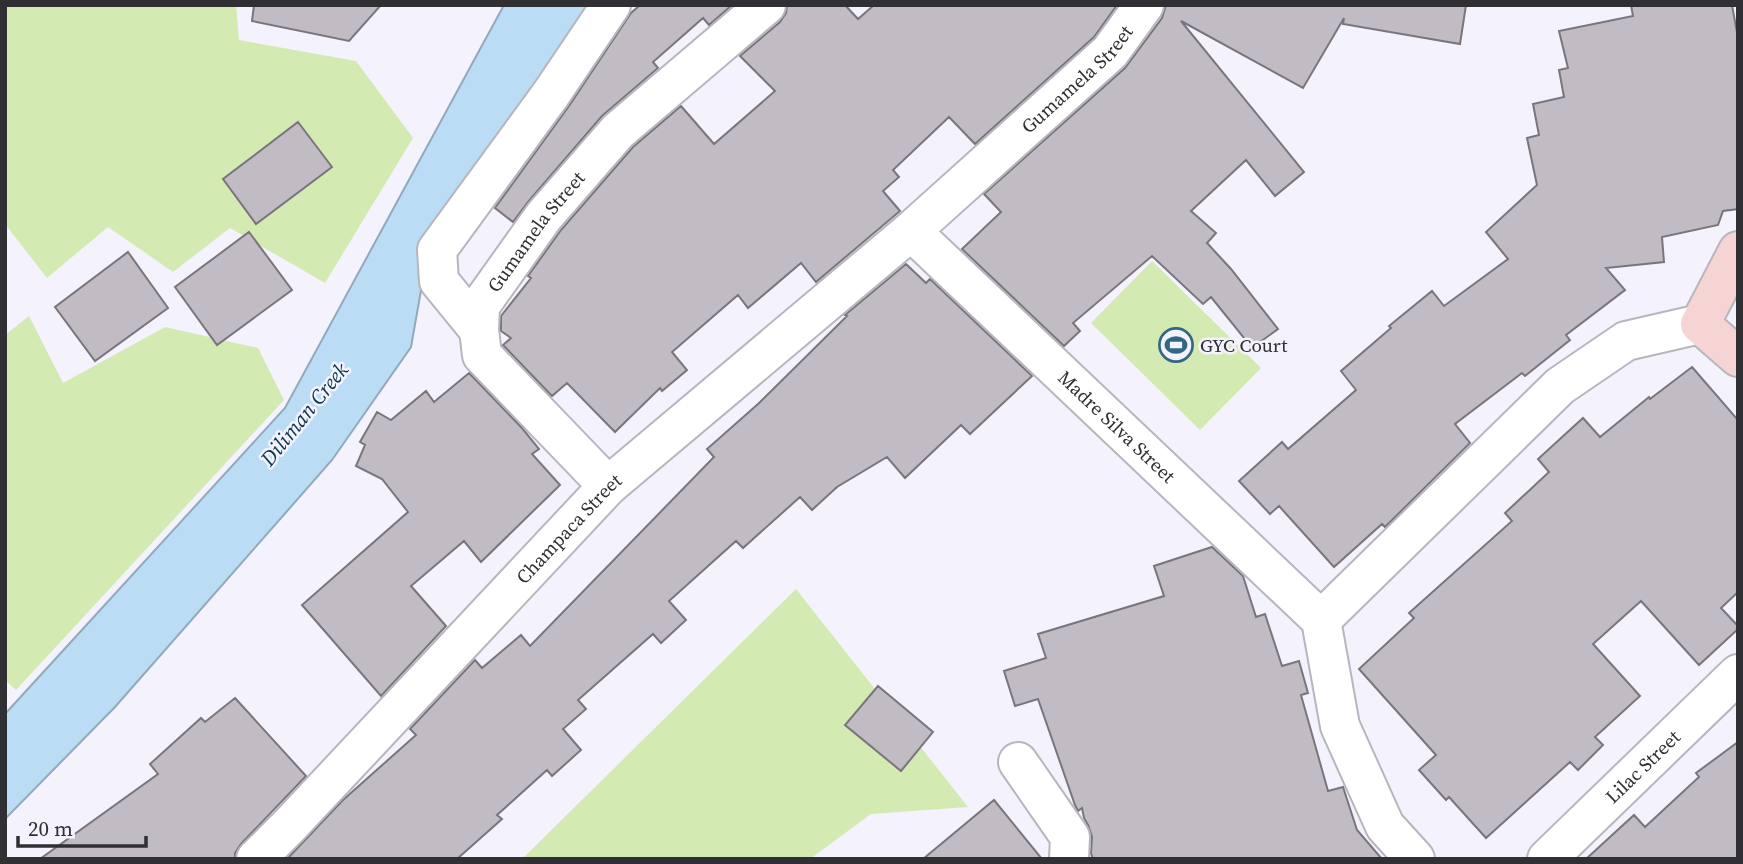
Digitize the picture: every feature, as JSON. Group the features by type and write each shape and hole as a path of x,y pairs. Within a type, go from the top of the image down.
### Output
{"street":[{"path":"480,330 439,281 437,250 551,94 611,5"},
{"name":"Gumamela Street","path":"608,486 482,355 480,306 544,216 618,131 766,5"},
{"name":"Gumamela Street","path":"911,231 1111,52 1144,5"},
{"name":"Champaca Street","path":"256,859 608,486 911,231"},
{"name":"Madre Silva Street","path":"911,231 1321,620"},
{"path":"1415,859 1385,826 1340,726 1321,620 1560,387 1626,341 1700,324 1738,251"},
{"path":"1700,324 1738,357"},
{"name":"Lilac Street","path":"1546,859 1738,674"},
{"path":"1018,762 1070,837 1069,859"}],"green space":[{"path":"5,5 236,5 239,40 356,61 413,138 325,283 230,228 173,272 108,227 47,278 5,224"},
{"name":"GYC Court","path":"1152,261 1261,368 1200,430 1091,323"},
{"path":"29,316 63,383 165,327 258,348 284,400 16,690 5,680 5,335"},
{"path":"796,589 968,807 871,814 810,859 522,859"}],"water":[{"name":"Diliman Creek","path":"504,5 603,5 428,251 411,347 332,460 115,707 5,819 5,714 285,408"}],"building":[{"path":"254,5 381,5 349,41 252,21"},
{"path":"640,5 732,5 709,25 703,18 653,62 658,68 602,116 513,222 495,208 569,106 631,13"},
{"path":"787,5 845,5 858,19 874,5 1117,5 1094,37 975,144 949,117 893,170 899,177 883,191 900,211 816,282 801,263 748,308 738,295 672,352 687,370 662,391 660,388 615,432 567,383 552,396 503,345 511,338 501,331 501,316 531,278 528,276 561,230 633,147 681,106 714,144 775,91 740,56 780,22 786,13"},
{"path":"1166,5 1466,5 1460,44 1343,24 1344,18 1303,88 1181,21 1304,172 1275,196 1246,160 1191,211 1216,233 1207,243 1278,329 1252,348 1211,297 1203,304 1152,256 1073,323 1080,331 1064,346 962,249 1001,212 984,194 1125,68 1162,18"},
{"path":"1631,5 1732,5 1738,38 1738,209 1723,211 1718,225 1662,237 1664,262 1606,268 1625,290 1566,335 1570,340 1525,376 1522,373 1455,424 1470,443 1385,527 1382,524 1334,567 1279,506 1270,514 1239,481 1282,442 1288,449 1356,390 1341,371 1391,328 1389,326 1432,291 1444,306 1508,259 1486,232 1537,185 1527,138 1539,135 1533,104 1564,97 1559,70 1568,68 1559,31 1633,16"},
{"path":"298,122 332,167 256,224 223,179"},
{"path":"249,232 292,290 217,345 175,287"},
{"path":"128,252 168,308 95,361 55,307"},
{"path":"906,264 926,283 930,279 1032,376 970,434 961,425 905,478 887,457 837,487 812,510 800,497 743,548 736,541 669,601 686,620 661,643 653,634 578,700 586,709 563,729 581,750 552,776 547,770 497,815 502,819 457,859 287,859 343,800 416,735 410,729 475,660 482,668 521,635 530,646 714,457 707,449 758,404 847,316 845,315"},
{"path":"1692,367 1738,420 1738,592 1721,608 1738,629 1699,665 1641,601 1593,644 1640,696 1595,737 1603,745 1578,770 1570,762 1486,838 1449,797 1446,800 1419,770 1436,755 1359,669 1414,618 1409,613 1512,521 1505,513 1549,472 1538,459 1583,418 1600,437 1649,397 1650,399"},
{"path":"469,373 522,428 539,449 532,454 560,485 481,562 464,541 411,586 446,626 381,696 302,605 408,512 382,479 356,466 365,445 360,442 377,412 391,420 426,391 434,402"},
{"path":"1212,547 1243,576 1256,617 1265,614 1282,666 1299,661 1308,693 1301,695 1328,791 1343,787 1357,830 1382,859 1093,859 1092,837 1088,825 1082,808 1078,811 1075,805 1038,699 1015,706 1004,671 1046,658 1038,634 1164,596 1154,566"},
{"path":"878,686 933,732 901,771 845,725"},
{"path":"235,698 306,776 241,844 235,853 235,859 40,859 158,774 150,764 201,718 205,722"},
{"path":"1738,742 1738,859 1586,859 1634,815 1645,827 1699,777 1696,773"},
{"path":"994,800 1042,859 923,859"}],"place":[{"name":"GYC Court","path":"1176,345"}]}
